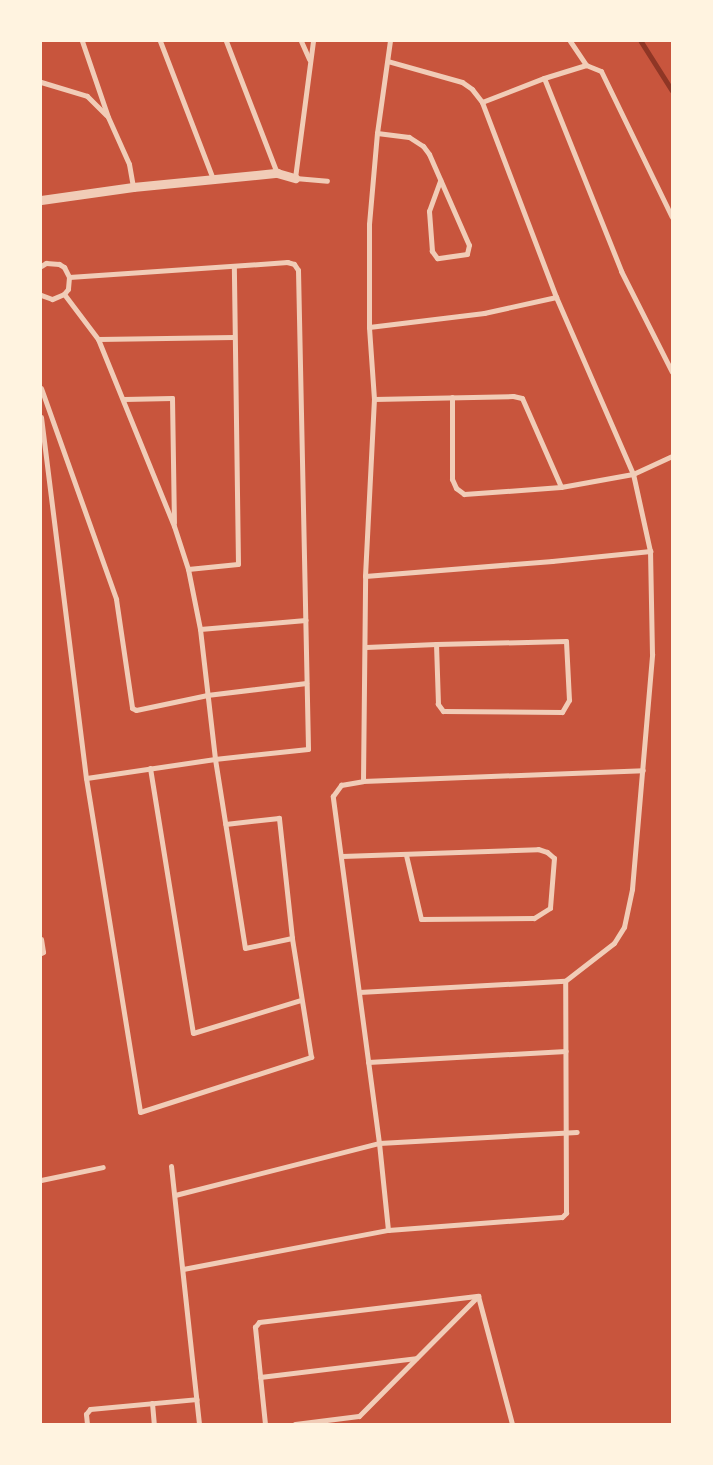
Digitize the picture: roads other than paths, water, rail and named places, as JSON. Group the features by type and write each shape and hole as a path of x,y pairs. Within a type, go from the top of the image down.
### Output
{"street":[{"path":"82,41 108,117 129,164 133,187"},
{"path":"160,41 213,179"},
{"path":"226,41 277,173"},
{"path":"301,41 309,61"},
{"path":"295,178 313,41"},
{"path":"363,781 366,646 365,576 374,399 370,327 369,224 377,133 390,41"},
{"path":"570,41 586,64 601,71 672,217"},
{"path":"359,992 565,981 614,943 624,927 632,889 652,654 650,551 633,474 556,297 482,102 472,89 462,82 388,61"},
{"path":"482,102 586,64"},
{"path":"544,78 620,271 672,372"},
{"path":"41,82 87,96 108,117"},
{"path":"377,133 409,137 423,146 429,154 470,245 467,254 437,258 432,251 429,211 440,180"},
{"path":"41,200 133,187 277,173 295,178 327,181"},
{"path":"69,277 287,262 294,264 298,270 308,749 215,759 86,778"},
{"path":"41,266 46,263 59,264 64,267 69,277 68,289 64,294 52,299 41,295"},
{"path":"188,569 238,564 234,266"},
{"path":"64,294 98,339 174,526 188,569 200,629 215,759 245,948 292,938"},
{"path":"370,327 484,313 556,297"},
{"path":"98,339 234,337"},
{"path":"41,388 116,599 132,708 136,710 207,695 306,683"},
{"path":"374,399 513,396 522,398 561,487"},
{"path":"452,397 452,479 456,488 464,494 561,487 633,474 672,456"},
{"path":"124,399 172,398 174,526"},
{"path":"41,417 86,778 140,1112 311,1057 292,938 279,818 225,824"},
{"path":"365,576 650,551"},
{"path":"200,629 306,620"},
{"path":"366,646 436,644 566,641 569,700 562,712 443,712 438,704 436,644"},
{"path":"150,768 194,1033 301,1000"},
{"path":"388,1230 379,1143 333,796 341,785 363,781 643,770"},
{"path":"342,856 538,849 548,852 554,858 550,908 534,918 421,919 406,855"},
{"path":"41,939 43,952 41,952"},
{"path":"183,1269 388,1230 562,1217 566,1213 565,981"},
{"path":"368,1062 566,1051"},
{"path":"175,1195 379,1143 576,1132"},
{"path":"172,1166 200,1424"},
{"path":"41,1180 103,1167"},
{"path":"295,1424 359,1416 478,1296"},
{"path":"265,1424 256,1327 259,1322 478,1296"},
{"path":"478,1296 512,1424"},
{"path":"260,1377 416,1358"},
{"path":"87,1424 86,1414 90,1409 197,1399"},
{"path":"152,1403 154,1424"}],"waterway":[{"path":"641,41 672,90"}]}
